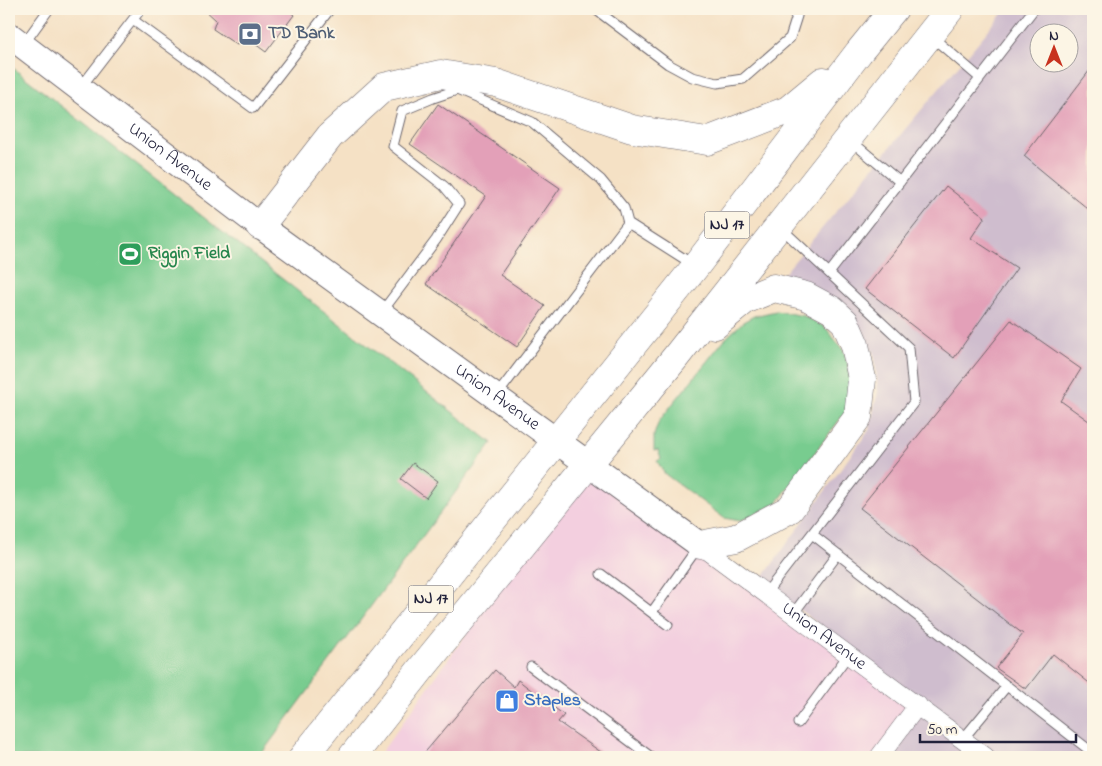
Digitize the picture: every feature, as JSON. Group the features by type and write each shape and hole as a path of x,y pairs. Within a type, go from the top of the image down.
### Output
{"highway":[{"name":"NJ 17","path":"352,757 421,669 675,358 950,9"},
{"name":"NJ 17","path":"304,757 696,266 888,11"},
{"path":"260,226 330,136 384,88 441,74 496,83 632,128 707,141 788,110 859,52"},
{"path":"675,358 745,300 774,288 806,296 832,310 845,322 855,345 862,378 858,417 790,509 736,538 700,545"}],"street":[{"name":"Union Avenue","path":"15,40 260,226 558,440 986,757"},
{"path":"879,757 918,705"}],"lane":[{"path":"15,40 49,9"},
{"path":"79,89 141,9"},
{"path":"133,20 253,108 330,9"},
{"path":"595,9 668,64 692,77 717,83 743,79 790,38 797,16 787,9"},
{"path":"830,272 1034,9"},
{"path":"930,34 980,78"},
{"path":"381,313 436,240 458,204 444,186 393,146 402,112 433,98 458,90 532,122 601,180 624,208 628,223 696,266"},
{"path":"848,138 900,182"},
{"path":"496,396 628,223"},
{"path":"766,593 914,402 909,348 779,226"},
{"path":"812,534 1093,753"},
{"path":"652,612 700,545"},
{"path":"793,614 838,554"},
{"path":"601,574 668,625"},
{"path":"798,723 849,654"},
{"path":"531,667 651,757"},
{"path":"963,739 1006,687"}],"shaded area":[{"path":"1006,9 1093,9 1093,757 879,757 921,703 761,580 869,430 878,392 875,357 862,329 777,282"},
{"path":"589,464 918,705 881,757 378,757"}],"green space":[{"name":"Riggin Field","path":"9,65 492,443 259,757 9,757"},
{"path":"776,311 804,316 825,327 844,351 850,371 849,399 844,414 776,504 740,521 724,518 665,474 657,461 661,459 658,450 654,451 654,435 659,421 724,340 743,322 754,316"}],"building":[{"name":"TD Bank","path":"204,9 290,9 289,11 294,15 266,52 247,38 237,45 213,29 216,20"},
{"path":"1093,66 1093,213 1024,156"},
{"path":"438,104 560,188 500,275 545,306 517,347 426,284 486,196 410,144"},
{"path":"946,186 985,217 971,238 1017,268 954,358 865,289"},
{"path":"1011,320 1081,369 1061,401 1093,424 1093,686 1053,654 1026,689 996,668 1023,634 860,508"},
{"path":"413,463 438,481 426,498 401,479"},
{"name":"Staples","path":"495,670 514,687 518,680 564,715 558,722 608,757 421,757"}],"place":[{"name":"TD Bank","path":"250,34"},
{"name":"Riggin Field","path":"130,254"},
{"name":"Staples","path":"507,701"}]}
